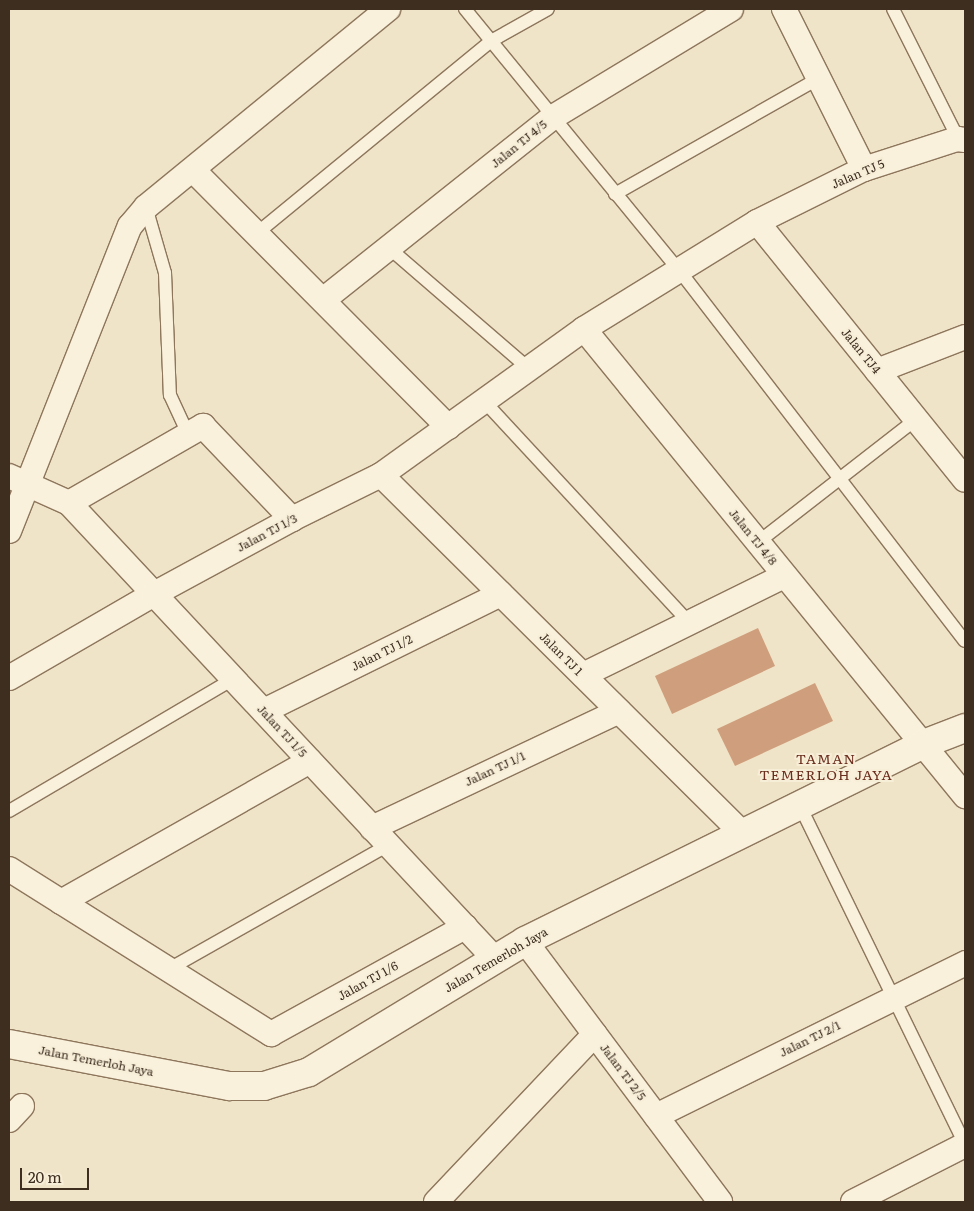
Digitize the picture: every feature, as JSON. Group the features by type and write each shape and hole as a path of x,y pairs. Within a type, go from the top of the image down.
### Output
{"street":[{"path":"9,531 18,480 84,349 130,226 146,207 194,171 388,9"},
{"name":"Jalan TJ 4/5","path":"322,300 553,118 731,9"},
{"path":"784,9 864,169"},
{"name":"Jalan TJ 5","path":"584,329 757,222 864,169 962,142"},
{"path":"194,171 448,427"},
{"name":"Jalan TJ4","path":"757,222 965,480"},
{"name":"Jalan TJ 1/3","path":"9,678 154,594 292,519 381,475 584,329"},
{"name":"Jalan TJ 4/8","path":"584,329 921,745 965,796"},
{"path":"877,371 965,338"},
{"path":"18,480 69,503 203,426 292,519"},
{"name":"Jalan TJ 1","path":"381,475 741,832"},
{"name":"Jalan TJ 1/5","path":"69,503 495,959"},
{"path":"583,675 784,576"},
{"name":"Jalan TJ 1/2","path":"264,712 501,594"},
{"name":"Jalan TJ 1/1","path":"380,836 618,711"},
{"name":"Jalan Temerloh Jaya","path":"9,1044 230,1086 264,1086 309,1072 525,941 741,832 921,745 965,728"},
{"path":"61,902 310,761"},
{"path":"9,869 169,970"},
{"name":"Jalan TJ 1/6","path":"169,970 271,1034 465,927"},
{"name":"Jalan TJ 2/5","path":"525,941 720,1202"},
{"name":"Jalan TJ 2/1","path":"656,1116 965,963"},
{"path":"436,1202 595,1034"},
{"path":"853,1202 965,1144"}],"lane":[{"path":"465,9 679,270 965,641"},
{"path":"256,234 491,41 548,9"},
{"path":"893,9 962,142"},
{"path":"615,194 819,78"},
{"path":"146,207 165,273 170,395 188,434"},
{"path":"389,248 529,369"},
{"path":"484,401 690,622"},
{"path":"757,542 916,419"},
{"path":"9,811 233,679"},
{"path":"799,804 965,1144"},
{"path":"169,970 380,836"}],"building":[{"path":"758,628 775,666 672,714 655,676"},
{"path":"815,683 833,721 735,766 717,729"}],"district":[{"name":"TAMAN TEMERLOH JAYA","path":"826,766"}]}
